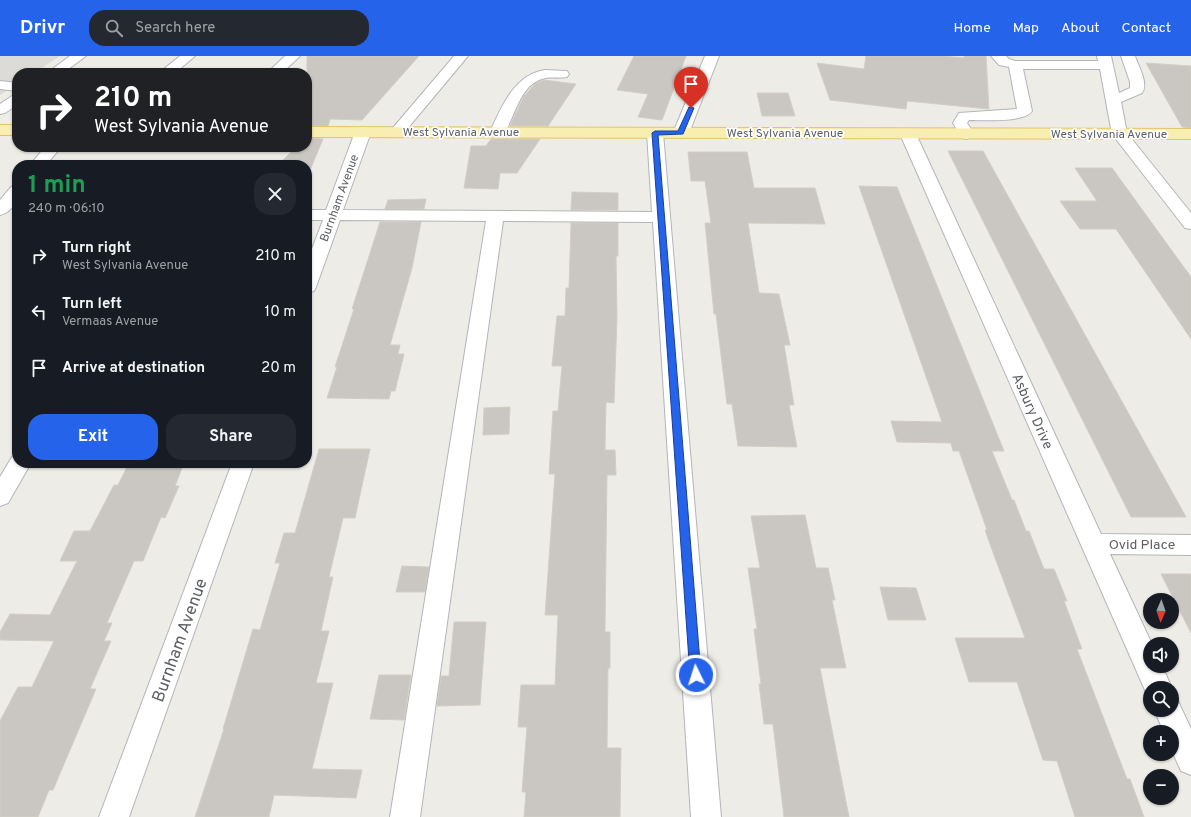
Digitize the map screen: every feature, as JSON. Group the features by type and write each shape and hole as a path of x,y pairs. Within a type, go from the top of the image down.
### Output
{"main road":[{"path":"0,130 12,130"},
{"name":"West Sylvania Avenue","path":"312,132 1191,134"}],"street":[{"path":"61,68 79,56"},
{"path":"172,68 188,56"},
{"path":"280,68 293,56"},
{"path":"397,132 461,56"},
{"path":"681,133 712,56"},
{"path":"998,56 1004,62 1015,64 1105,60 1120,134 1191,224"},
{"path":"1113,100 1137,90 1137,82 1128,56"},
{"path":"966,134 960,123 964,116 1020,114 1025,111 1015,64"},
{"path":"498,132 502,121 526,83 538,74 562,74"},
{"path":"0,85 12,86"},
{"path":"0,110 12,102"},
{"name":"Burnham Avenue","path":"312,273 364,132"},
{"path":"655,133 706,817"},
{"name":"Asbury Drive","path":"908,134 1155,681"},
{"path":"42,160 49,152"},
{"path":"0,210 12,196"},
{"path":"0,214 12,214"},
{"path":"312,215 662,217"},
{"path":"404,817 495,216"},
{"path":"0,497 17,468"},
{"name":"Burnham Avenue","path":"114,817 241,468"},
{"name":"Ovid Place","path":"1093,544 1191,545"},
{"path":"1171,717 1191,761"}],"shaded area":[{"path":"0,56 60,56 42,68 12,68 12,87 0,95"}],"building":[{"path":"307,56 419,56 362,120 330,119 328,126 312,126 312,68 307,68"},
{"path":"634,56 686,56 662,120 638,117 648,94 617,90"},
{"path":"866,56 943,56 964,58 964,56 986,56 989,109 907,101 906,109 830,100 817,63 864,69"},
{"path":"1146,63 1191,66 1191,128 1182,127"},
{"path":"544,80 576,84 548,126 510,126 524,96 535,84"},
{"path":"757,93 788,93 795,116 762,116"},
{"path":"312,138 323,139 312,165 312,160 283,160 291,152 312,152"},
{"path":"491,139 540,139 517,173 500,173 498,189 464,188 471,146 486,146"},
{"path":"948,151 983,151 1186,517 1131,517"},
{"path":"688,152 747,152 754,188 815,188 825,224 748,223 759,293 779,294 790,345 784,345 794,405 789,405 797,447 738,446 732,404 727,404 716,314 714,314 705,223 711,223 705,181 691,181"},
{"path":"1075,168 1112,168 1191,277 1191,339 1116,229 1080,229 1060,201 1097,201"},
{"path":"859,186 897,187 1004,451 992,451 1026,531 1029,531 1044,569 1054,569 1067,601 1064,601 1082,649 1077,649 1127,779 1130,779 1144,817 1075,817 1057,761 1043,760 1017,682 969,682 955,638 1025,638 985,530 987,530 959,451 953,451 951,443 897,442 891,421 942,422"},
{"path":"572,192 618,193 618,210 571,210"},
{"path":"426,199 424,209 385,209 388,200"},
{"path":"380,222 421,222 412,268 390,345 400,345 398,354 404,354 395,391 391,391 389,399 327,398 337,367 335,367 354,309 352,309"},
{"path":"571,223 618,223 618,256 616,256 617,317 614,403 606,402 605,450 615,450 616,475 607,475 605,632 610,632 607,748 621,748 620,817 524,817 526,792 522,792 527,727 518,727 521,685 555,685 558,615 545,615 555,474 549,474 553,411 558,411 562,366 552,366 557,316 565,316 566,288 569,288"},
{"path":"510,407 509,434 483,435 484,408"},
{"path":"319,449 370,449 355,518 343,518 329,577 333,577 321,631 329,631 316,683 333,683 312,769 362,770 356,798 274,795 269,817 195,817 224,729 253,629 260,630 280,563 275,563 284,533 295,533"},
{"path":"126,468 182,468 175,486 179,486 165,518 161,517 143,561 134,561 107,623 112,623 104,641 111,641 90,689 96,689 53,790 49,790 38,817 0,817 0,721 18,687 32,687 54,641 0,640 0,632 10,614 50,615 77,561 60,561 74,531 90,531 114,485 118,485"},
{"path":"805,515 816,568 828,568 835,600 832,600 846,668 820,668 849,817 784,817 773,724 764,724 759,684 761,684 754,629 757,629 748,568 760,568 751,516"},
{"path":"402,566 429,567 425,592 396,592"},
{"path":"1161,574 1191,574 1191,633 1179,609 1179,593 1171,593"},
{"path":"880,587 916,588 926,620 888,620"},
{"path":"454,622 486,622 480,705 437,706 441,676 449,676"},
{"path":"379,675 411,675 404,720 370,719"}],"route":[{"path":"691,108 681,133 655,133 696,675"}]}
